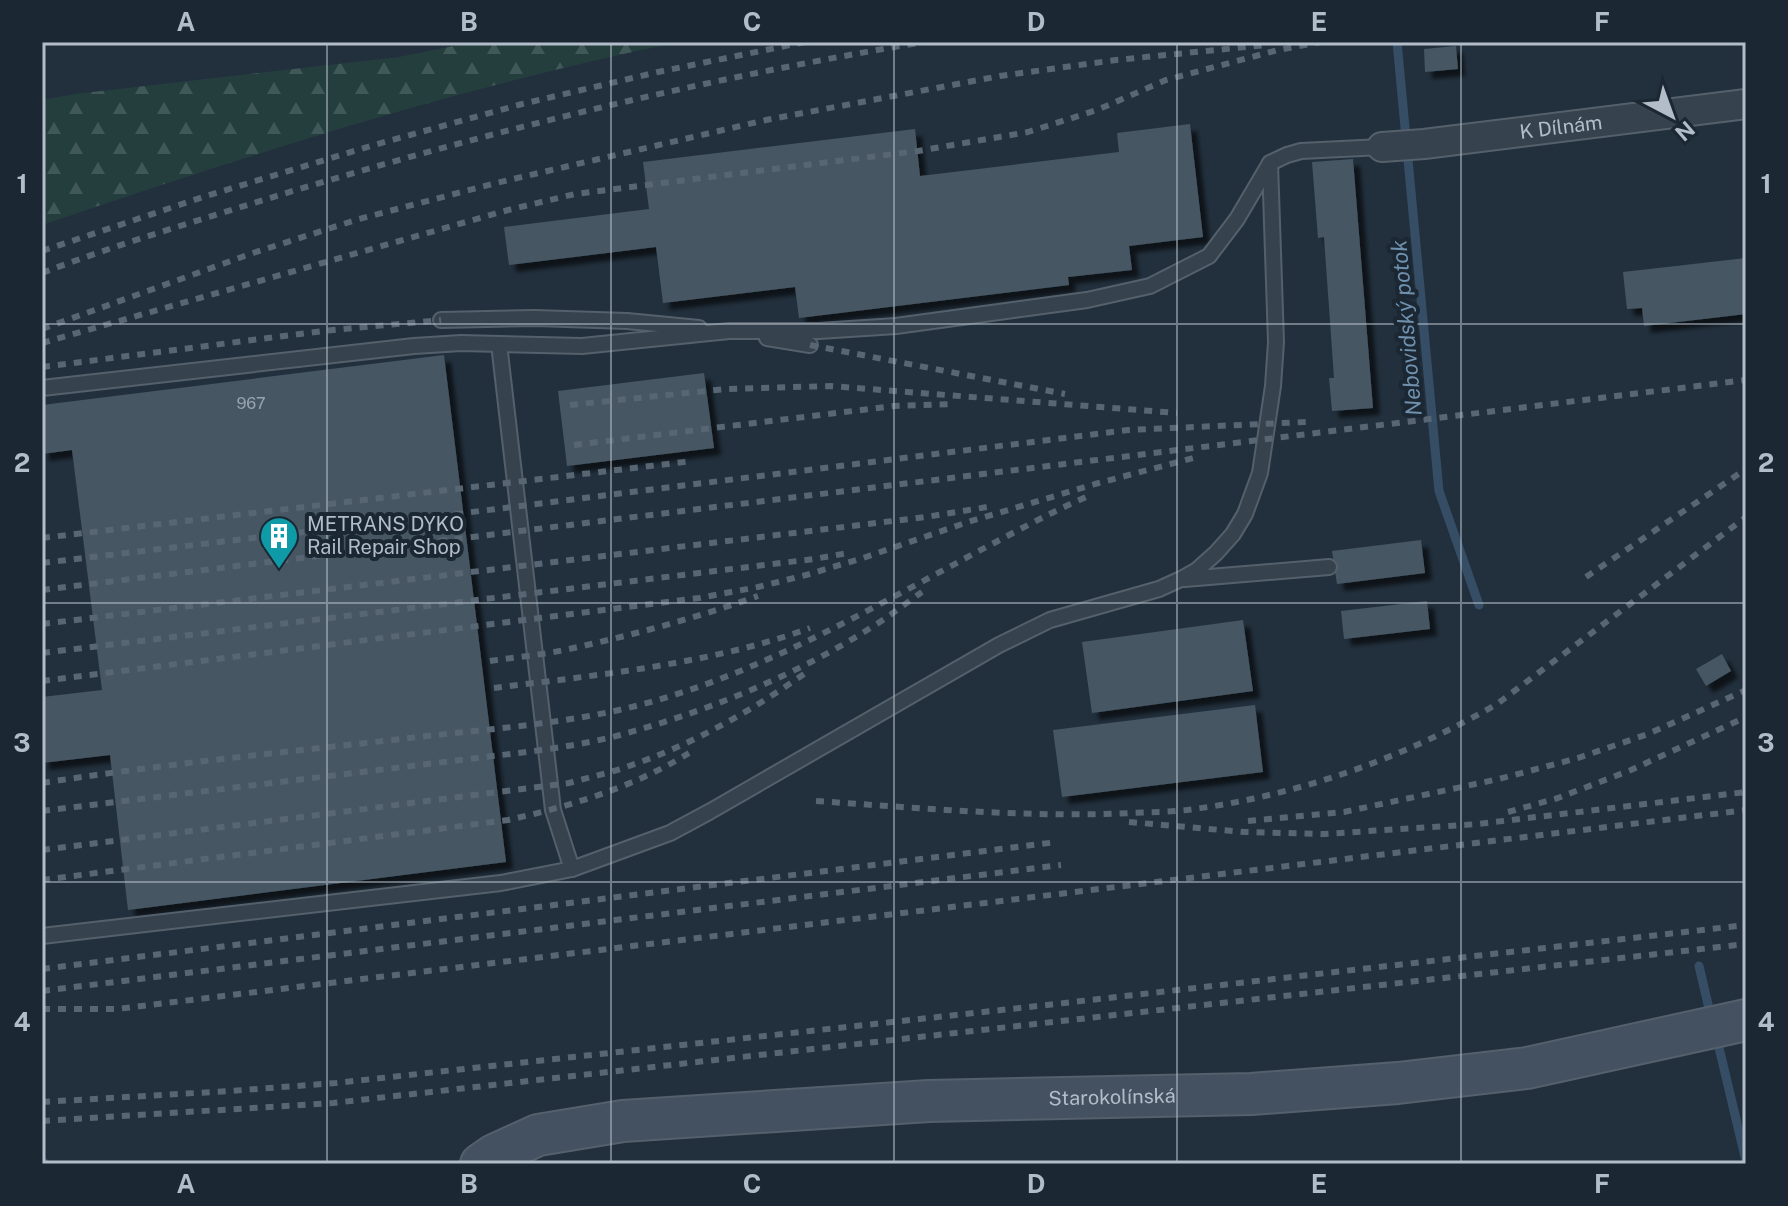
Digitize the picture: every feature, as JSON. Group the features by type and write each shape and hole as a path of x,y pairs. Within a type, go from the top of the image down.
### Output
{"street":[{"name":"K Dílnám","path":"1382,147 1746,104"},
{"name":"Starokolínská","path":"481,1164 538,1135 623,1121 929,1101 1251,1094 1398,1083 1527,1068 1725,1025"}],"lane":[{"path":"441,320 535,318 729,331 819,331 896,326 1087,300 1150,286 1209,256 1237,219 1270,163 1301,151 1382,147"},
{"path":"42,936 501,883 572,869 670,833 999,645 1050,620 1159,589 1197,570 1233,534 1245,514 1260,473 1276,342 1270,163"},
{"path":"42,388 461,343 582,346 729,331 810,345"},
{"path":"499,344 553,810 572,869"},
{"path":"1181,579 1329,567"}],"green space":[{"path":"473,42 680,42 518,79 358,123 42,225 42,100 399,57"}],"building":[{"path":"1456,46 1458,69 1425,72 1424,49"},
{"path":"1190,124 1203,237 1129,246 1132,270 1068,277 1069,285 799,318 795,287 663,303 656,247 509,265 504,227 649,209 643,162 915,129 920,176 1119,152 1117,133"},
{"path":"1353,159 1373,408 1332,411 1329,378 1334,378 1324,237 1318,238 1312,162"},
{"path":"1746,258 1746,314 1644,326 1642,308 1627,309 1623,272"},
{"name":"METRANS DYKO Rail Repair Shop","path":"444,355 506,862 128,910 110,755 42,763 42,697 102,690 72,450 42,454 42,405"},
{"path":"704,373 714,448 567,466 558,391"},
{"path":"1421,540 1425,573 1337,584 1332,551"},
{"path":"1427,601 1430,629 1344,639 1341,611"},
{"path":"1243,620 1253,691 1092,713 1082,642"},
{"path":"1722,654 1731,671 1706,686 1696,669"},
{"path":"1255,705 1263,772 1062,797 1053,730"}],"waterway":[{"name":"Nebovidský potok","path":"1397,42 1439,491 1479,605"},
{"name":"Nebovidský potok","path":"1699,966 1711,1017"},
{"name":"Nebovidský potok","path":"1716,1035 1746,1161"},
{"path":"42,1161 46,1164"}],"railway":[{"path":"42,251 203,197 522,104 805,42"},
{"path":"42,273 283,194 521,127 681,89 924,42"},
{"path":"42,343 508,210 575,194 918,151 1028,132 1097,110 1166,80 1278,50 1321,42"},
{"path":"42,329 253,253 359,219 496,183 766,120 1000,76 1116,60 1266,45"},
{"path":"42,367 323,331 441,320"},
{"path":"810,345 1065,394"},
{"path":"42,590 1746,380"},
{"path":"570,405 726,389 831,386 1177,413"},
{"path":"574,445 894,406 952,404"},
{"path":"42,563 1128,430 1306,422"},
{"path":"42,681 699,598 758,587 860,559 968,522 1095,484 1197,457"},
{"path":"42,538 693,461"},
{"path":"1586,577 1746,469"},
{"path":"42,783 186,763 541,723 654,701 742,670 828,631 1086,497"},
{"path":"42,624 926,517 987,507"},
{"path":"816,801 1014,813 1132,813 1180,811 1228,804 1308,785 1424,742 1497,704 1746,517"},
{"path":"42,653 848,553"},
{"path":"42,811 541,750 620,735 686,715 782,676 843,645 922,592"},
{"path":"490,661 559,651 617,638 758,596"},
{"path":"494,688 694,659 734,651 810,628"},
{"path":"42,850 569,783 647,760 694,739 804,674"},
{"path":"1248,821 1344,812 1499,779 1578,758 1648,734 1746,690"},
{"path":"1508,812 1558,798 1631,770 1746,717"},
{"path":"42,880 508,820 602,794 646,776 689,753"},
{"path":"1129,822 1244,832 1324,834 1478,824 1746,792"},
{"path":"42,1009 117,1009 1746,810"},
{"path":"42,969 1057,842"},
{"path":"42,991 1061,865"},
{"path":"42,1102 336,1083 1746,925"},
{"path":"42,1121 333,1103 1746,944"}],"place":[{"name":"METRANS DYKO Rail Repair Shop","path":"279,570"}]}
